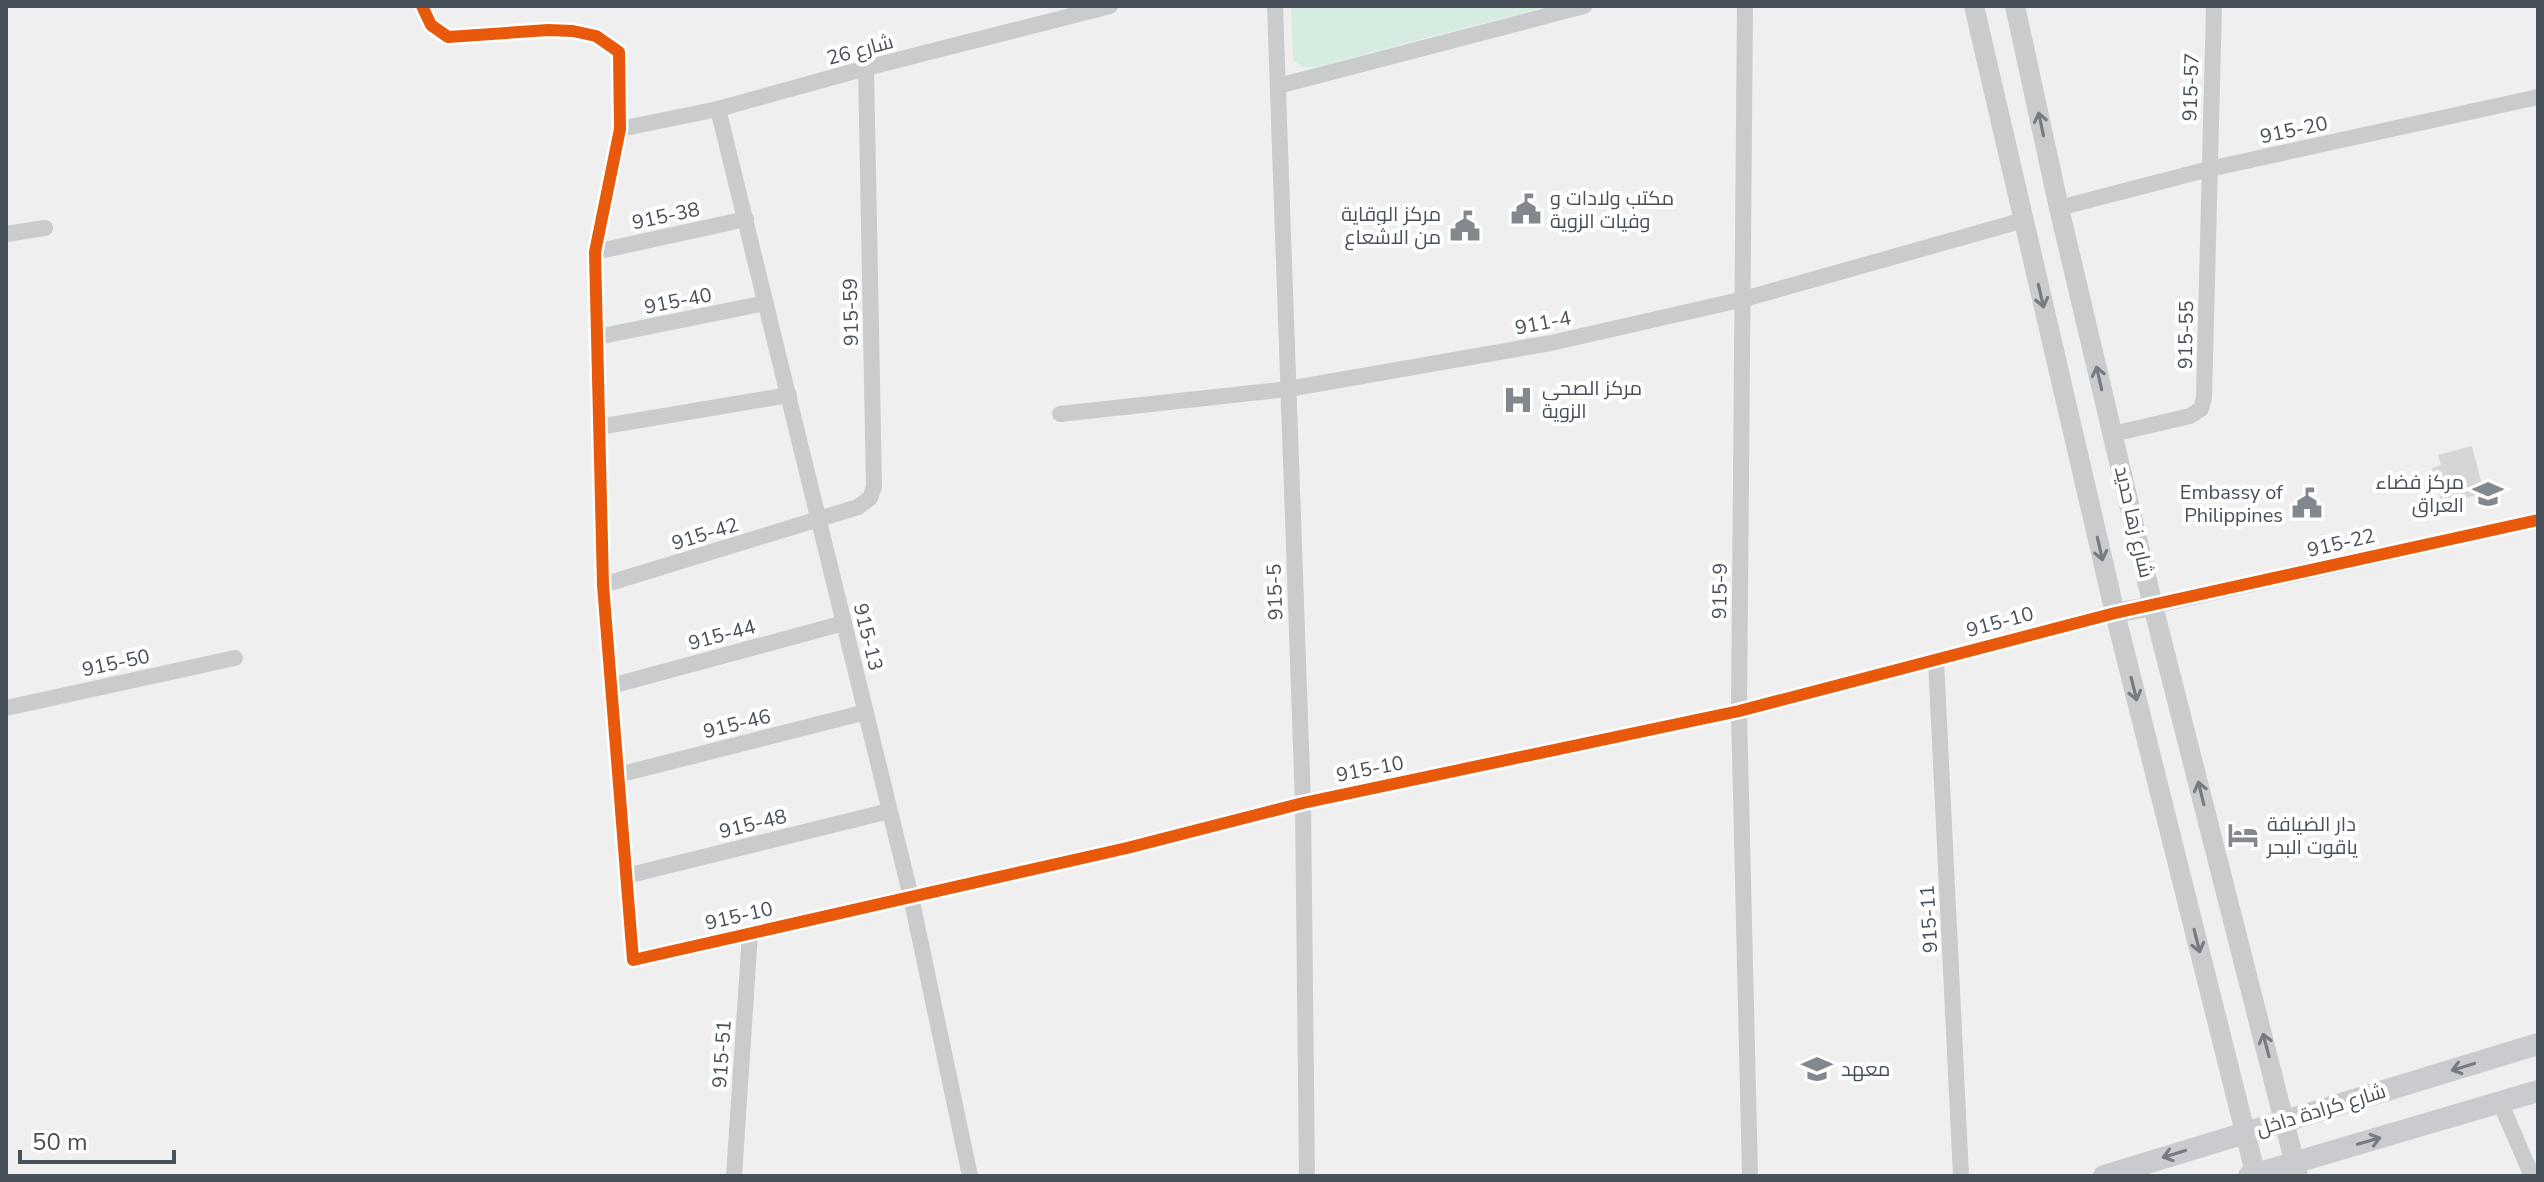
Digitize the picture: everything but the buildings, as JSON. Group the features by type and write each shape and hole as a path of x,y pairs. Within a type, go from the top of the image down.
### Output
{"main road":[{"name":"شارع كرادة داخل","path":"2104,1176 2538,1044"},
{"path":"2254,1175 2296,1169 2538,1091"}],"street":[{"path":"422,6 431,25 448,37 573,31 596,36 619,52 620,129 595,252 603,585 626,876"},
{"name":"شارع 26","path":"620,129 718,109 1110,6"},
{"name":"915-5","path":"1275,6 1303,803 1307,1176"},
{"path":"1278,86 1584,6"},
{"name":"915-9","path":"1745,6 1739,711 1750,1176"},
{"name":"شارع زها حديد","path":"1974,6 2115,613 2254,1175"},
{"name":"شارع زها حديد","path":"2015,6 2153,606 2296,1169"},
{"name":"915-57","path":"2209,169 2214,6"},
{"name":"915-59","path":"819,520 858,507 870,498 874,487 866,68"},
{"name":"915-20","path":"2059,208 2209,169 2538,97"},
{"name":"915-13","path":"718,109 911,897 970,1176"},
{"name":"915-55","path":"2113,434 2190,416 2201,409 2204,398 2209,169"},
{"name":"915-38","path":"595,252 746,219"},
{"name":"911-4","path":"1060,414 1288,389 1551,343 1744,299 2024,220"},
{"path":"6,234 45,228"},
{"name":"915-40","path":"597,337 766,303"},
{"path":"599,427 789,395"},
{"name":"915-42","path":"603,585 819,520"},
{"name":"915-22","path":"2153,606 2538,520"},
{"path":"2115,613 2153,606"},
{"name":"915-10","path":"626,876 633,960 1127,848 1303,803 1739,711 2115,613"},
{"name":"915-44","path":"611,686 844,623"},
{"name":"915-50","path":"6,708 235,658"},
{"name":"915-11","path":"1936,660 1961,1176"},
{"name":"915-46","path":"618,775 866,712"},
{"name":"915-48","path":"626,876 889,811"},
{"name":"915-51","path":"734,1176 750,934"},
{"path":"2500,1102 2532,1176"}],"green space":[{"path":"1291,6 1549,6 1315,67 1302,67 1293,60"}],"cycle path":[{"path":"422,6 431,25 448,37 573,31 596,36 619,52 620,129 595,252 603,585 633,960 1127,848 1303,803 1739,711 2115,613 2538,520"}],"place":[{"name":"مكتب ولادات و وفيات الزوية","path":"1526,209"},
{"name":"مركز الوقاية من الاشعاع","path":"1465,226"},
{"name":"مركز الصحي الزوية","path":"1518,400"},
{"name":"مركز فضاء العراق","path":"2488,494"},
{"name":"Embassy of Philippines","path":"2307,503"},
{"name":"دار الضيافة ياقوت البحر","path":"2243,835"},
{"name":"معهد","path":"1817,1069"}]}
